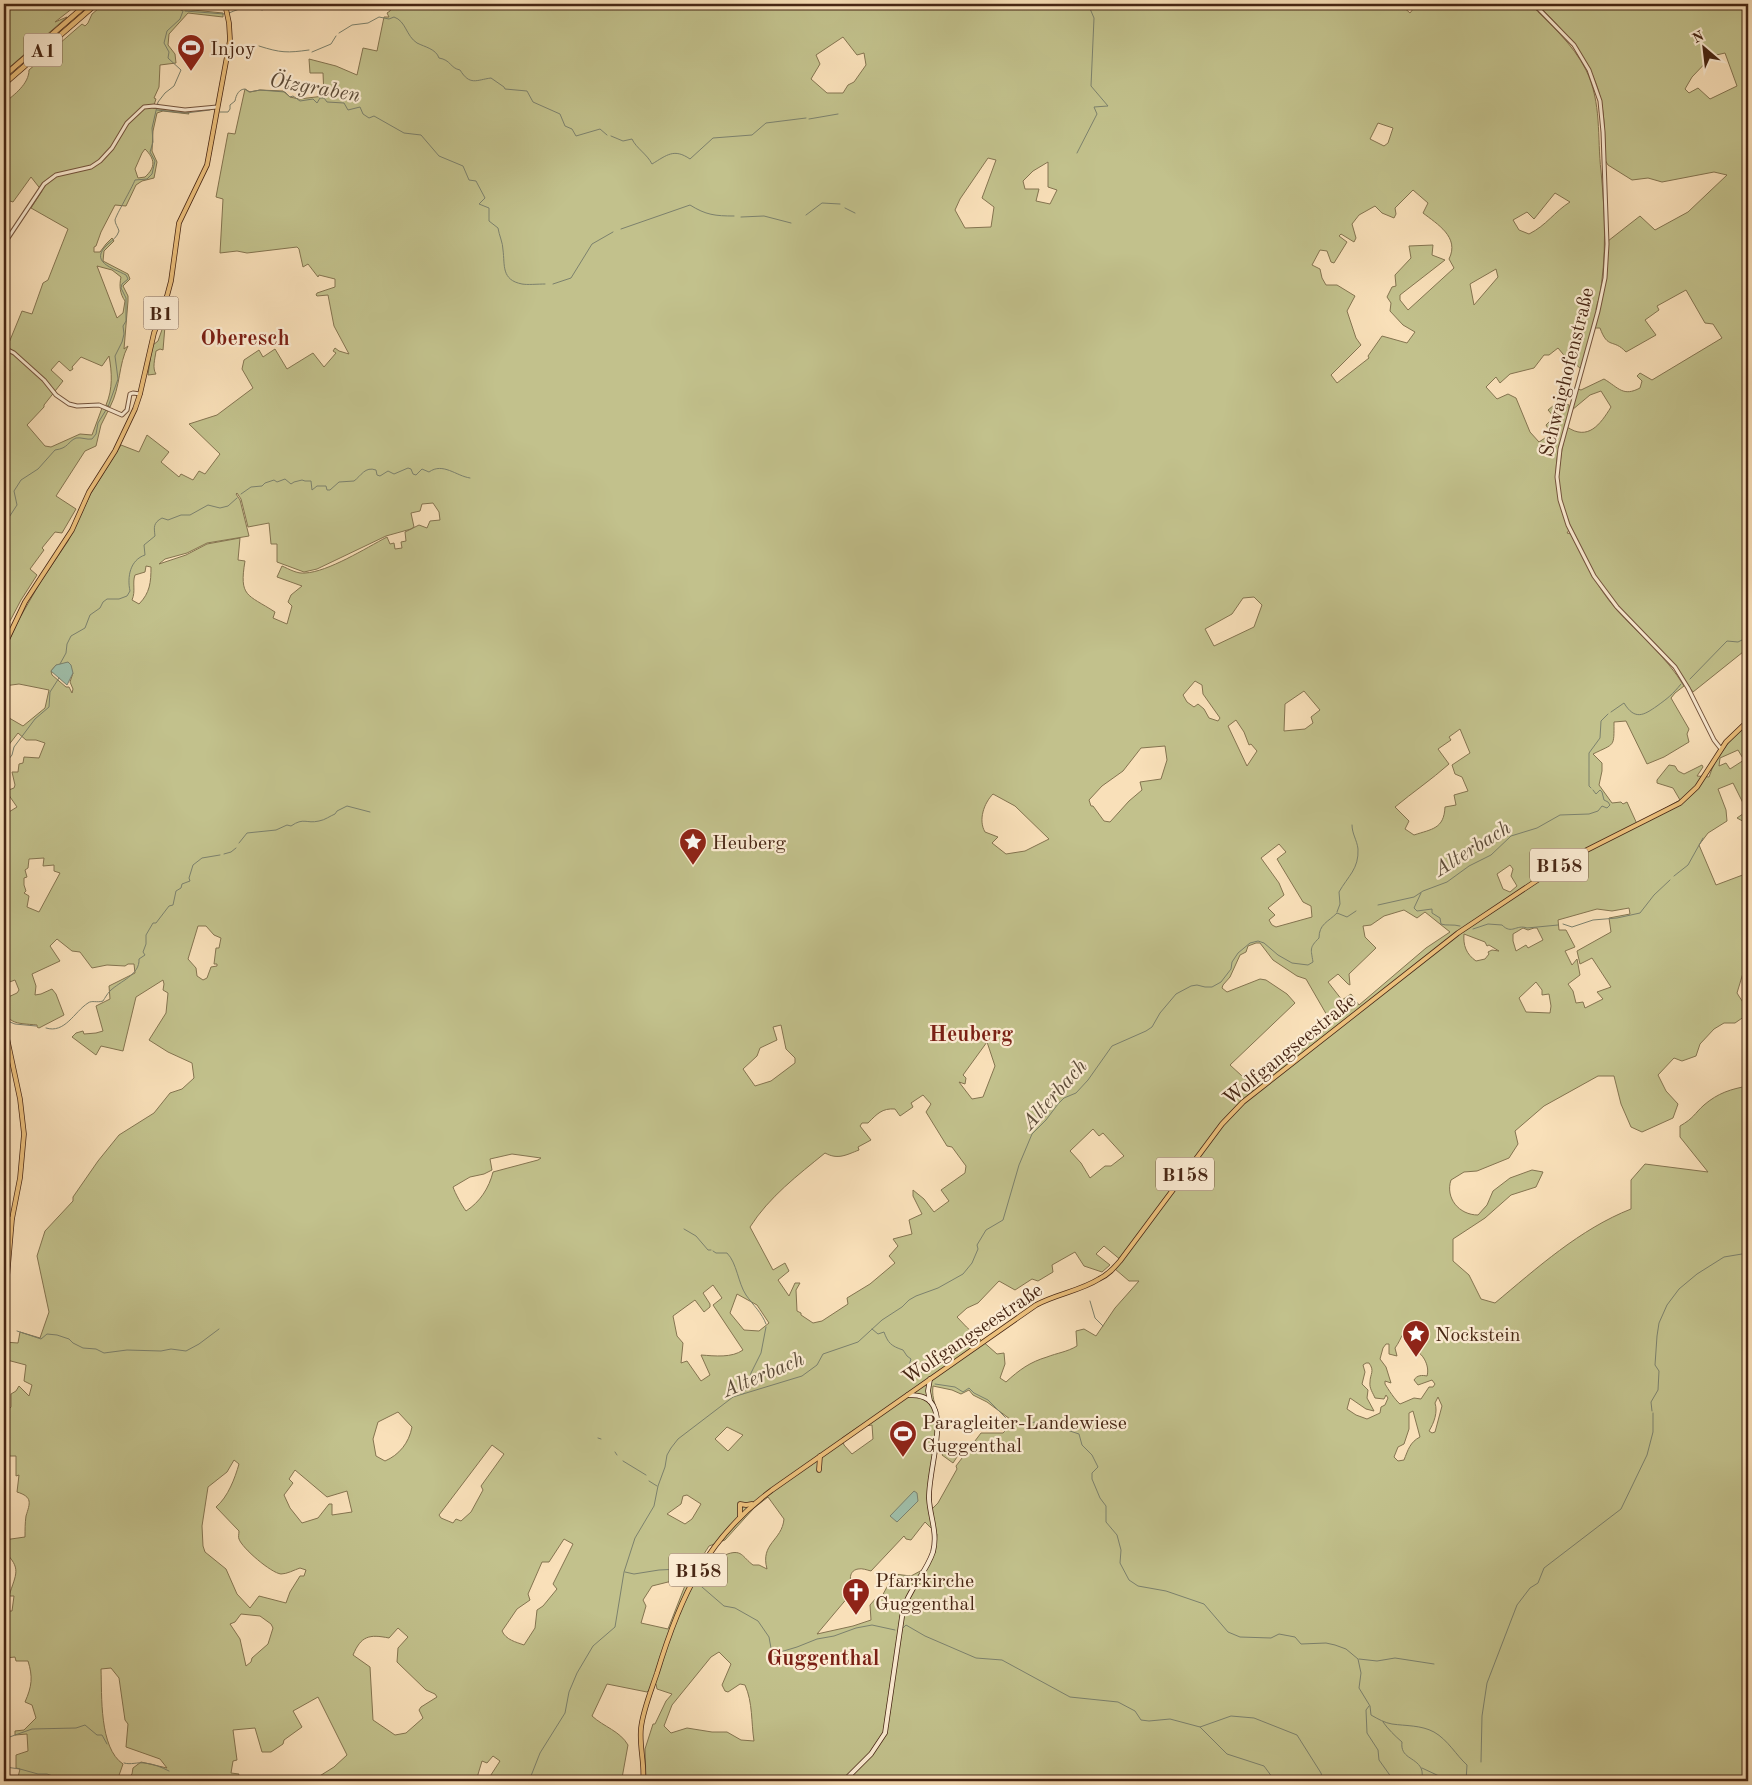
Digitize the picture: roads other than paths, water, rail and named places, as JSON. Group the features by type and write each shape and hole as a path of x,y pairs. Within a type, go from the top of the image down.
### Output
{"highway":[{"name":"A1","path":"4,76 87,4"},
{"name":"A1","path":"4,84 95,5"}],"main road":[{"name":"B1","path":"4,646 25,602 72,530 89,492 108,463 129,424 140,394 154,333 171,281 179,223 207,165 230,34 225,4"},
{"name":"Wolfgangseestraße","path":"643,1781 641,1728 678,1609 695,1575 713,1548 740,1517 766,1494 1036,1305 1090,1284 1108,1274 1120,1261 1222,1124 1243,1102 1458,933 1569,859 1680,803 1697,787 1721,749 1735,732 1748,721"},
{"path":"4,1024 21,1106 24,1134 20,1178 12,1219 4,1313"},
{"path":"844,1781 871,1754 885,1733 901,1615 908,1597 932,1553 935,1536 929,1493 937,1418 928,1391 930,1379"},
{"path":"908,1395 921,1396 930,1400"},
{"path":"806,1466 815,1467 819,1470 820,1456"},
{"path":"740,1517 740,1504 755,1503"}],"street":[{"name":"Schwaighofenstraße","path":"1534,4 1574,45 1589,70 1600,101 1603,132 1607,244 1605,278 1598,311 1560,449 1557,477 1560,500 1568,525 1598,582 1617,607 1674,667 1688,688 1714,740 1721,749"},
{"path":"4,244 48,180 62,173 95,165 112,148 127,123 139,110 144,107 154,106 185,110 217,107"},
{"path":"4,348 14,354 69,404 105,407 122,415 127,410 130,394 140,394"},
{"path":"4,1217 12,1219"}],"waterway":[{"path":"108,407 118,379 115,356 122,342 123,326 126,321 126,298 121,288 122,284 128,279 126,275 105,264 101,260 101,255 102,250 115,238 119,231 115,220 135,180 147,179 152,174 155,161 150,152 153,142 152,128 158,102 174,86 181,70 168,58 169,52 164,43 167,31 180,19 183,11 177,8 176,4"},
{"path":"229,13 250,7 262,10 267,8 269,4"},
{"path":"1077,153 1097,114 1094,107 1108,106 1091,86 1094,18 1088,4"},
{"path":"185,11 224,14"},
{"path":"339,33 352,25 368,23 379,17 389,19 394,17 401,22 413,40 433,50 439,58 446,60 470,80 477,81 491,78 505,89 527,91 533,102 560,114 565,126 572,129 576,136 600,129 607,135"},
{"path":"312,52 331,44 336,36"},
{"path":"259,46 284,52 309,50"},
{"name":"Ötzgraben","path":"220,112 228,112 230,105 243,89 249,92 260,90 285,92 290,97 293,96 300,101 313,99 317,103 320,98 324,98 327,102 344,103 348,110 360,107 363,114 369,118 374,116 404,133 421,135 439,156 463,166 469,180 476,181 485,198 479,204 489,208 489,221 498,228 503,247 505,271 510,279 522,284 545,284"},
{"name":"Ötzgraben","path":"157,110 186,113 210,110"},
{"path":"809,119 838,114"},
{"path":"611,136 623,141 632,139 652,164 675,153 690,159 713,138 752,135 766,123 806,118"},
{"name":"Ötzgraben","path":"806,215 822,203 840,204"},
{"name":"Ötzgraben","path":"621,229 690,205 711,214 734,216"},
{"name":"Ötzgraben","path":"845,208 855,213"},
{"name":"Ötzgraben","path":"741,217 764,216 791,223"},
{"name":"Ötzgraben","path":"553,284 571,278 592,244 613,232"},
{"path":"4,525 17,505 14,491 21,480 38,469 55,450 63,448 76,438 92,439 96,434 98,423 106,410"},
{"path":"241,494 251,487 262,486 274,480 277,482 285,479 291,484 302,480 311,481 312,490 317,486 326,486 327,490 330,490 339,482 354,481 369,469 376,470 377,475 380,476 388,471 394,474 408,468 416,475 422,469 429,472 439,468 470,478"},
{"path":"60,664 66,653 67,644 71,636 85,628 90,615 100,608 107,599 119,599 127,596 130,591 129,575 133,565 140,557 145,555 144,545 155,536 154,528 157,522 162,518 168,520 181,515 190,515 208,505 220,508 228,506 237,498"},
{"name":"Alterbach","path":"1690,679 1727,641 1738,642 1748,637"},
{"path":"4,765 12,755 14,747 35,719 49,707 50,692 59,678"},
{"name":"Alterbach","path":"1611,712 1624,703 1632,712 1640,715 1644,714 1667,698 1681,684"},
{"name":"Alterbach","path":"1591,788 1589,786 1589,753 1600,738 1601,721 1608,714"},
{"name":"Alterbach","path":"1378,905 1414,897 1423,891 1447,882 1469,866 1491,855 1511,836 1537,828 1560,815 1589,814 1598,811 1602,806 1607,808 1610,805 1604,800 1602,792 1600,790 1596,794 1593,790"},
{"path":"239,843 247,833 276,830 302,821 315,822 335,814 347,806 370,812"},
{"path":"1337,912 1340,904 1339,892 1357,862 1358,849 1352,825"},
{"path":"1674,876 1688,865 1703,838"},
{"path":"224,854 236,848"},
{"path":"46,1028 59,1028 88,1003 103,1001 110,991 133,974 139,959 145,955 143,952 146,944 146,935 153,923 156,923 169,906 173,905 176,891 181,888 182,884 190,881 189,878 193,865 202,858 220,855"},
{"path":"1563,924 1572,927 1593,920 1617,918 1640,913 1654,895 1670,880"},
{"path":"1421,893 1414,908 1417,911 1432,909 1432,913 1440,918 1441,924 1460,926"},
{"name":"Alterbach","path":"529,1781 540,1753 565,1713 569,1692 577,1673 593,1646 615,1627 624,1572 635,1538 654,1506 667,1455 678,1439 733,1397 802,1376 817,1365 823,1354 858,1342 882,1320 909,1300 938,1288 963,1274 972,1263 978,1249 977,1245 986,1230 1003,1220 1019,1165 1032,1134 1064,1098 1076,1093 1088,1080 1112,1046 1152,1027 1160,1013 1176,994 1191,986 1212,987 1221,982 1231,969 1232,962 1238,953 1250,943 1258,941 1264,943 1278,955 1292,963 1308,965 1313,962 1312,947 1319,938 1319,933 1325,924 1337,913 1347,917 1356,911"},
{"path":"1473,929 1488,924 1502,925 1509,929 1558,925"},
{"path":"10,1022 36,1026"},
{"path":"684,1229 696,1236 708,1250 711,1250"},
{"path":"713,1251 716,1253 727,1253 730,1257 743,1290 766,1324"},
{"path":"1652,1411 1651,1402 1658,1390 1659,1371 1655,1365 1657,1336 1659,1323 1667,1305 1679,1289 1697,1274 1724,1257 1748,1253"},
{"path":"1090,1301 1095,1318 1103,1326"},
{"path":"743,1394 761,1353 766,1327"},
{"path":"17,1331 41,1339 47,1334 57,1335 69,1339 83,1348 96,1349 104,1353 127,1350 161,1351 171,1349 186,1351 219,1329"},
{"path":"872,1329 878,1334 884,1332 890,1344 903,1350 911,1359 908,1368 915,1375 922,1372 927,1373"},
{"path":"935,1384 955,1387 963,1392 969,1388 974,1393 988,1400 1008,1420 1018,1425 1035,1422 1044,1429 1064,1429 1079,1434 1082,1445 1092,1455 1098,1467 1092,1473 1092,1479 1100,1498 1106,1506 1106,1522 1117,1535 1121,1550 1120,1563 1129,1580 1138,1586 1166,1591 1204,1604 1228,1632 1240,1637 1271,1638 1279,1634 1295,1637 1301,1644 1326,1643 1346,1649 1358,1659 1361,1673 1359,1688 1370,1706 1371,1715 1387,1723 1424,1728 1439,1735 1467,1765 1466,1781"},
{"path":"1481,1762 1482,1716 1487,1683 1517,1605 1530,1588 1538,1583 1544,1568 1621,1509 1647,1455 1653,1432 1653,1413"},
{"path":"623,1461 646,1475"},
{"path":"649,1481 657,1486"},
{"path":"625,1572 634,1574 680,1569 690,1578"},
{"path":"695,1581 724,1606 735,1608 758,1621 769,1637 771,1648"},
{"path":"777,1653 856,1628 872,1625 895,1630"},
{"path":"903,1628 906,1625 925,1636 976,1658 1002,1660 1070,1697 1118,1702 1135,1711 1141,1720 1170,1719 1200,1727 1231,1716 1254,1718 1297,1735 1321,1773 1323,1781"},
{"path":"1359,1659 1377,1661 1395,1658 1434,1664"},
{"path":"1369,1706 1366,1710 1367,1733 1378,1750 1379,1760 1394,1781"},
{"path":"1383,1722 1402,1742 1403,1751 1421,1768 1422,1781"},
{"path":"4,1739 32,1729 76,1728 85,1725 97,1735 102,1735 107,1744"},
{"path":"1200,1727 1227,1754 1264,1766 1275,1781"},
{"path":"124,1763 148,1763 169,1771"},
{"path":"5,1767 47,1774 67,1781"},
{"path":"1422,1768 1439,1776 1441,1781"}],"place":[{"name":"Injoy","path":"191,72"},
{"name":"Heuberg","path":"693,866"},
{"name":"Nockstein","path":"1416,1358"},
{"name":"Paragleiter-Landewiese Guggenthal","path":"903,1458"},
{"name":"Pfarrkirche Guggenthal","path":"856,1616"}],"district":[{"name":"Oberesch","path":"245,337"},
{"name":"Heuberg","path":"971,1033"},
{"name":"Guggenthal","path":"823,1657"}]}
